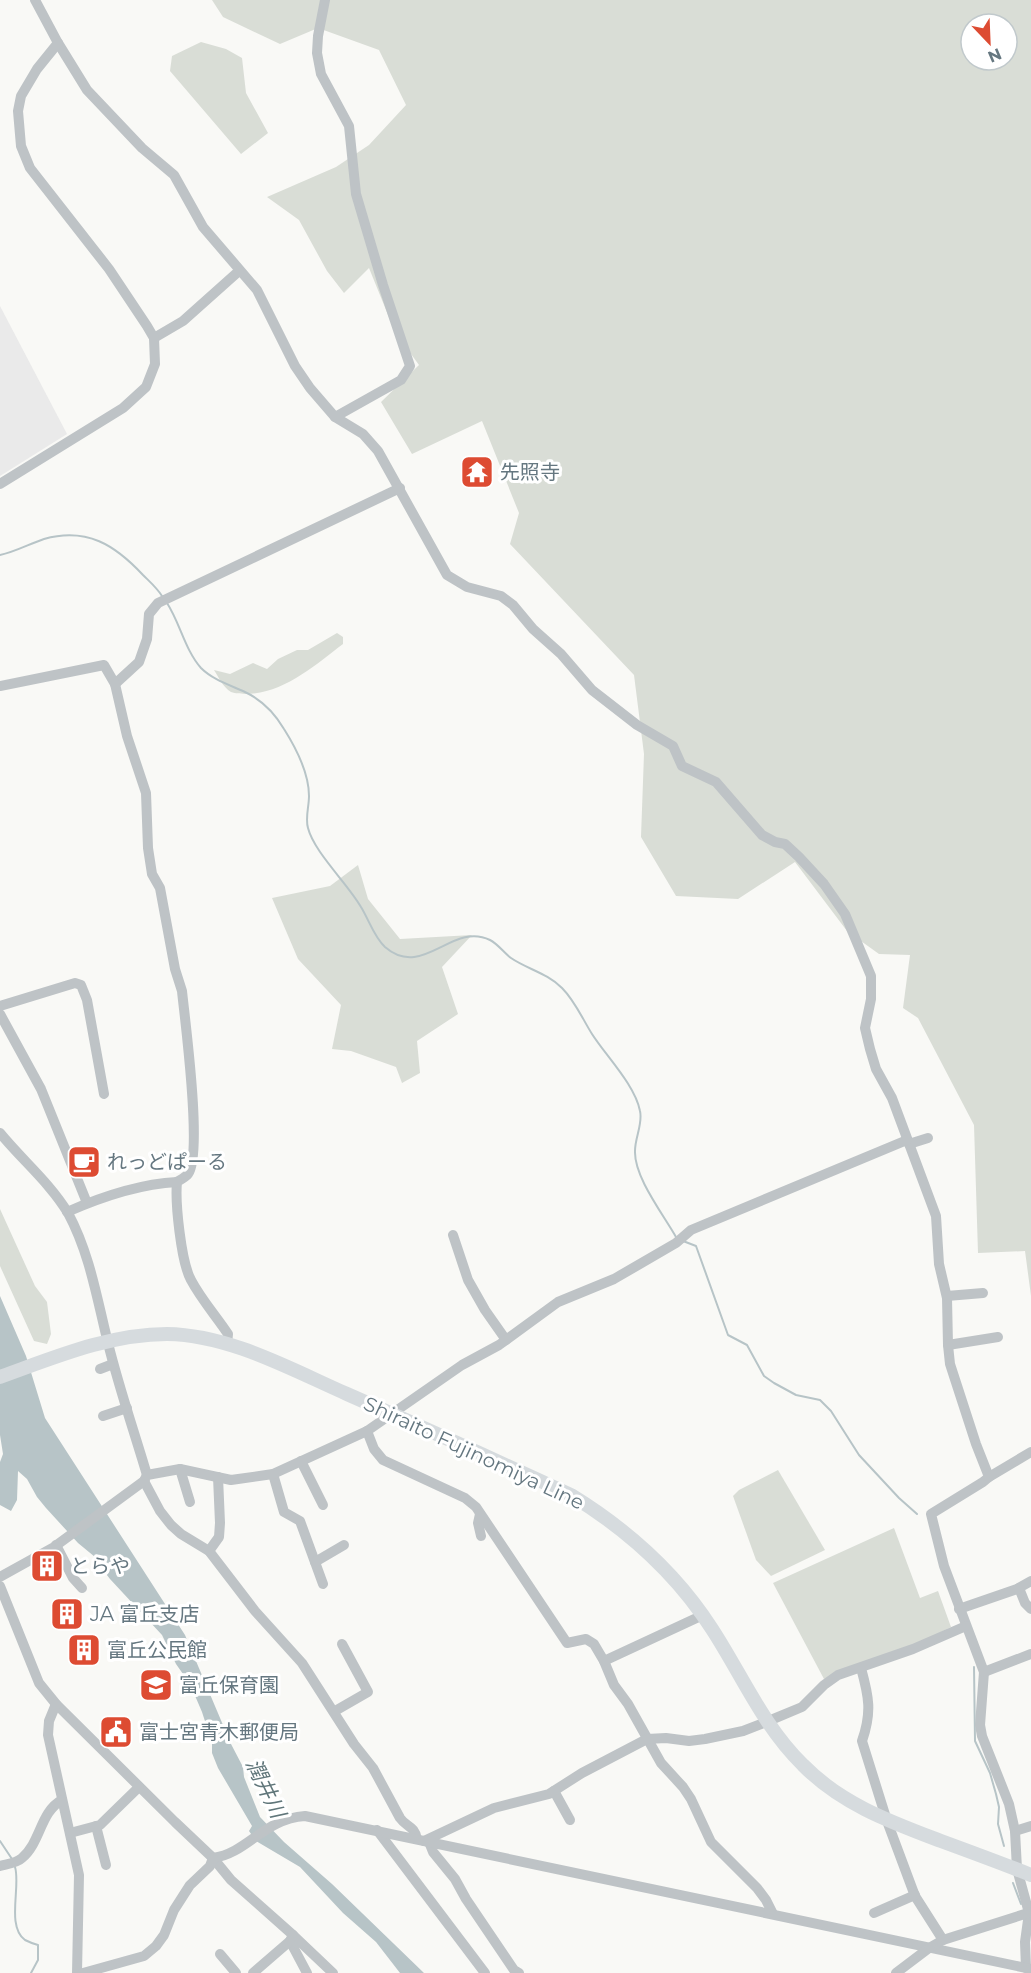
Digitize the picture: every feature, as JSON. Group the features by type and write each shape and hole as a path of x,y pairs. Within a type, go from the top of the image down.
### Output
{"main road":[{"name":"Shiraito Fujinomiya Line","path":"0,1377 107,1341 166,1334 195,1336 227,1344 277,1363 571,1495 602,1514 671,1573 703,1615 766,1722 804,1767 822,1782 850,1802 887,1821 1031,1875"}],"street":[{"path":"35,0 87,90 142,148 174,175 203,226 257,290 295,366 324,406 335,417 363,434 378,451 447,575 467,587 501,596 513,605 533,629 561,654 592,690 638,725 672,746 682,766 716,782 762,835 784,844 824,884 845,914 871,976 871,999 865,1028 876,1069 892,1098 936,1216 939,1264 947,1296 950,1364 989,1477"},
{"path":"325,0 317,53 321,74 349,126 356,194 410,366 401,381 335,417"},
{"path":"0,484 123,408 146,387 155,364 154,338 109,269 30,168 21,146 18,111 21,96 37,69 58,43"},
{"path":"154,338 183,321 239,271"},
{"path":"115,684 139,662 147,639 149,614 158,603 400,488"},
{"path":"0,686 104,665 115,684 127,736 146,793 148,849 152,874 160,888 182,991 194,1135 188,1174 177,1182 160,1183 87,1203 67,1212"},
{"path":"0,1006 75,983 81,986 87,999 104,1094"},
{"path":"0,1014 41,1089 87,1203"},
{"path":"0,1133 53,1192 67,1212 87,1257 113,1364 123,1383 145,1478 160,1511 181,1534 209,1551 255,1611 302,1663 354,1744 373,1768 400,1818 404,1823 412,1826 455,1879 514,1970 519,1973"},
{"path":"0,1577 61,1542 145,1478 180,1469 231,1480 273,1474 367,1431 462,1365 506,1340 558,1302 614,1279 676,1243 691,1230 908,1142 928,1138"},
{"path":"177,1182 177,1204 184,1255 190,1278 228,1334 227,1344"},
{"path":"453,1235 468,1280 506,1340"},
{"path":"947,1296 983,1293"},
{"path":"948,1345 998,1337"},
{"path":"100,1369 113,1364"},
{"path":"103,1416 127,1408"},
{"path":"367,1431 383,1460 465,1498 480,1514 567,1643 586,1640 594,1644 614,1685 628,1704 661,1763 684,1787 711,1842 757,1887 773,1914"},
{"path":"213,1858 226,1856 273,1824 288,1817 304,1816 1028,1969 1025,1942 1030,1912 1017,1869 1009,1804 982,1736 984,1672 944,1566 931,1514 1031,1452"},
{"path":"301,1461 323,1505"},
{"path":"180,1469 190,1502"},
{"path":"273,1474 284,1512 300,1521 323,1584"},
{"path":"209,1551 219,1537 218,1477"},
{"path":"480,1514 478,1523 481,1536"},
{"path":"61,1542 73,1578 82,1588"},
{"path":"315,1562 344,1545"},
{"path":"959,1609 1019,1588 1031,1581"},
{"path":"0,1586 39,1683 56,1704 213,1858 231,1880 333,1973"},
{"path":"1019,1588 1025,1604 1031,1609"},
{"path":"604,1661 703,1615"},
{"path":"423,1841 494,1808 536,1798 554,1791 582,1773 647,1739 666,1738 689,1741 705,1739 742,1731 766,1722 802,1707 824,1684 838,1675 913,1649 966,1626"},
{"path":"334,1711 368,1692 342,1644"},
{"path":"984,1672 1031,1654"},
{"path":"861,1668 870,1699 862,1742 887,1821 915,1895 943,1940"},
{"path":"56,1704 49,1721 48,1735 79,1875 77,1973"},
{"path":"70,1833 100,1825 139,1787"},
{"path":"554,1791 570,1820"},
{"path":"0,1866 21,1859 34,1844 48,1810 62,1800"},
{"path":"96,1826 106,1865"},
{"path":"1014,1830 1031,1826"},
{"path":"377,1830 485,1973"},
{"path":"83,1973 144,1956 156,1946 165,1935 174,1910 190,1885 210,1866 213,1858"},
{"path":"874,1913 915,1895"},
{"path":"896,1973 943,1940 1030,1912"},
{"path":"253,1973 292,1938"},
{"path":"292,1938 307,1973"},
{"path":"220,1954 236,1973"}],"shaded area":[{"path":"212,0 1031,0 1031,1296 1025,1251 978,1253 974,1125 918,1018 903,1008 910,955 879,954 847,931 795,862 738,899 676,896 641,837 644,754 634,675 510,544 519,513 482,421 412,454 381,402 419,365 395,332 369,268 344,293 327,271 299,220 267,197 336,167 369,145 406,105 379,50 318,28 280,44 223,17"},
{"path":"201,42 226,49 242,58 246,93 268,133 241,154 170,71 172,56"},
{"path":"0,306 67,434 0,476"},
{"path":"337,633 343,637 343,644 321,661 285,684 259,693 233,693 223,685 214,670 230,674 253,663 267,669 278,659 297,650 308,650"},
{"path":"358,865 368,899 400,939 472,935 442,967 458,1014 417,1041 420,1073 402,1083 396,1067 351,1051 332,1049 341,1005 298,959 272,898 330,886"},
{"path":"0,1209 35,1286 47,1302 51,1334 47,1344 34,1341 0,1266"},
{"path":"0,1296 26,1356 45,1418 185,1635 243,1767 244,1777 260,1817 424,1973 400,1973 376,1942 343,1913 300,1867 256,1841 249,1831 252,1826 218,1768 202,1712 190,1684 176,1664 162,1635 110,1579 95,1557 78,1543 46,1508 27,1479 18,1471 17,1500 11,1511 0,1505 0,1462 3,1454 0,1435"},
{"path":"778,1470 825,1550 771,1576 756,1560 733,1496 739,1490"},
{"path":"894,1528 920,1598 938,1591 951,1627 914,1646 824,1679 773,1583"}],"waterway":[{"path":"0,555 44,539 74,535 87,537 111,547 122,555 162,596"},
{"path":"167,603 195,661 201,668 216,679 257,699 272,712 289,736 307,778 309,796 307,824 311,837 355,898 385,947 399,955 412,957 463,938 476,936 490,940 511,958 550,979 567,993 637,1101 641,1116 635,1146 639,1172 676,1237"},
{"path":"683,1241 696,1246 728,1335 747,1345 764,1376 796,1395 820,1400 831,1411 859,1455 917,1514"},
{"path":"974,1667 975,1741 990,1773 996,1794 999,1807 998,1824 1004,1846"},
{"path":"0,1841 12,1859"},
{"path":"15,1867 16,1925 19,1934 25,1940 38,1945 38,1960 31,1973"},
{"path":"1013,1883 1021,1904"}],"place":[{"name":"先照寺","path":"477,472"},
{"name":"れっどぱーる","path":"84,1162"},
{"name":"とらや","path":"47,1566"},
{"name":"JA 富丘支店","path":"67,1614"},
{"name":"富丘公民館","path":"84,1650"},
{"name":"富丘保育園","path":"156,1685"},
{"name":"富士宮青木郵便局","path":"116,1732"}],"water label":[{"name":"潤井川","path":"266,1788"}]}
